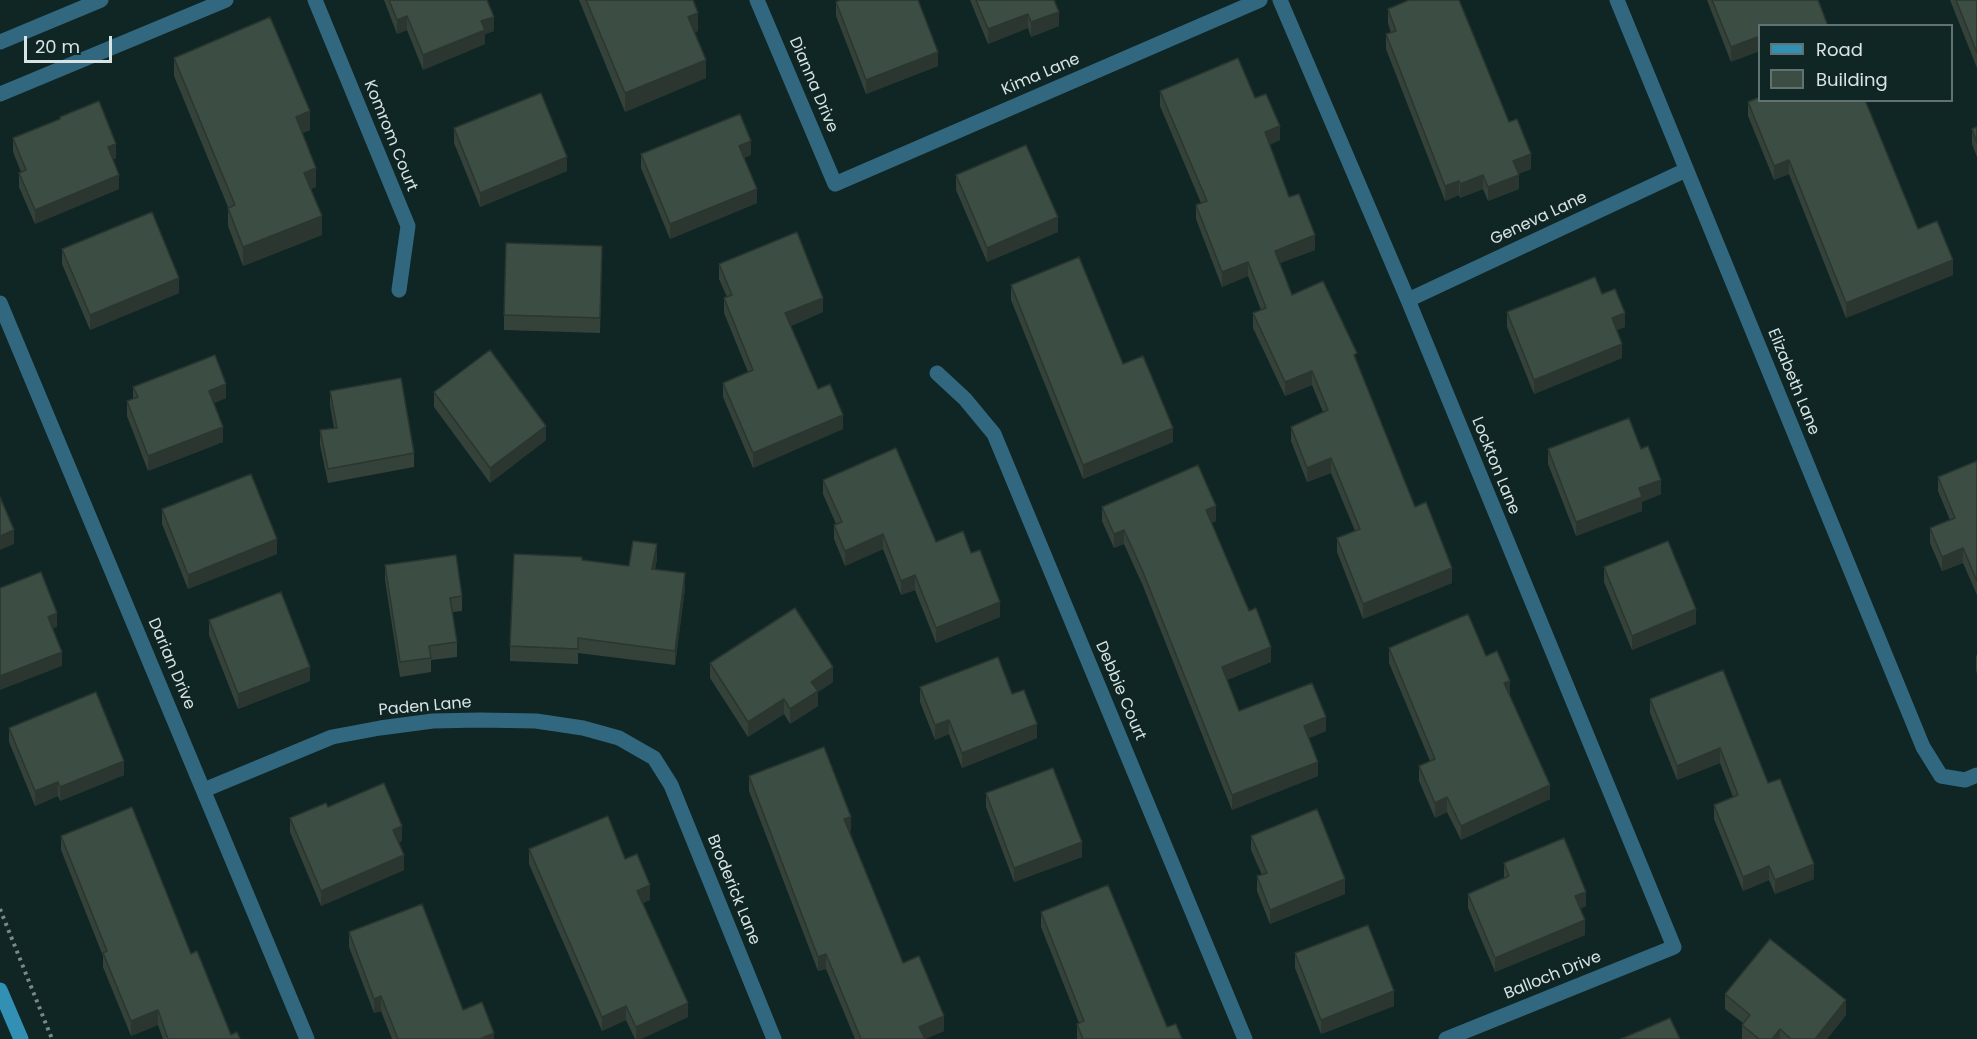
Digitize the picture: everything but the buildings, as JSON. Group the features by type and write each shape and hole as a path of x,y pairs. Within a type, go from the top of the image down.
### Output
{"main road":[{"path":"0,990 21,1039"}],"street":[{"path":"0,42 101,0"},
{"path":"0,94 226,0"},
{"name":"Komrom Court","path":"315,0 408,226 399,290"},
{"name":"Dianna Drive","path":"757,0 836,184"},
{"name":"Kima Lane","path":"836,184 1260,0"},
{"name":"Lockton Lane","path":"1280,0 1408,300 1674,947"},
{"name":"Elizabeth Lane","path":"1617,0 1923,747 1941,776 1965,780 1977,775"},
{"name":"Geneva Lane","path":"1408,300 1686,170"},
{"name":"Darian Drive","path":"0,303 307,1039"},
{"name":"Debbie Court","path":"937,373 965,399 994,434 1245,1039"},
{"name":"Paden Lane","path":"204,789 332,737 433,721 536,721 571,726 619,738 654,758"},
{"name":"Broderick Lane","path":"654,758 671,785 774,1039"},
{"name":"Balloch Drive","path":"1446,1039 1674,947"}],"path":[{"path":"0,909 52,1039"}]}
